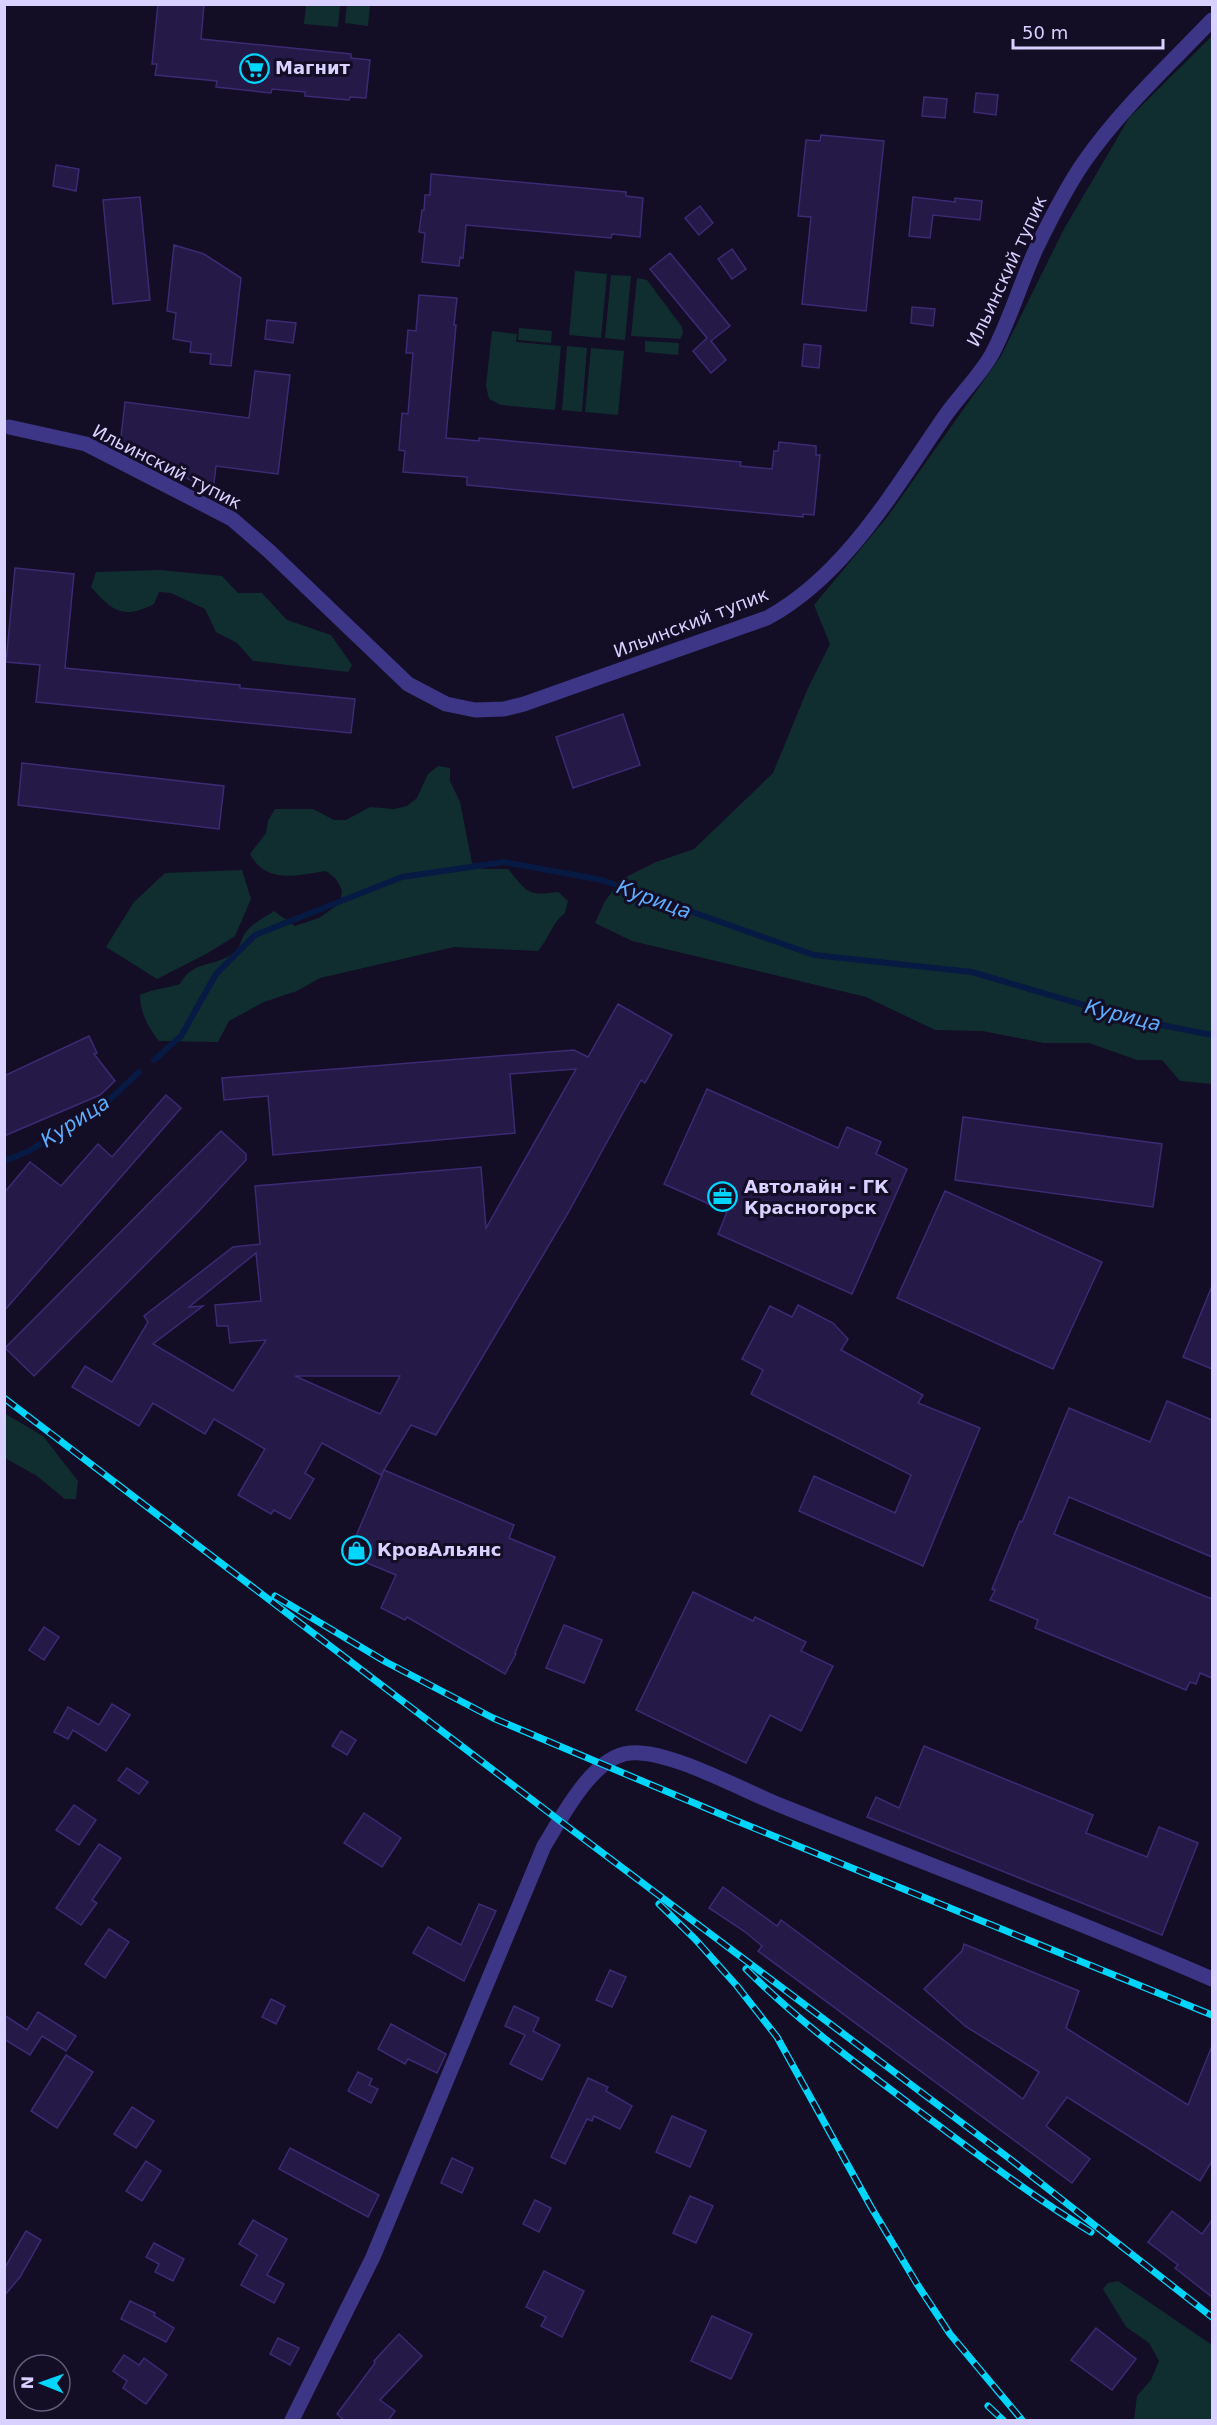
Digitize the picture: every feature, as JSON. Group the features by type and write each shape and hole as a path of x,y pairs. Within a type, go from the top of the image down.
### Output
{"street":[{"name":"Ильинский тупик","path":"9,426 86,444 232,519 269,550 408,684 446,704 475,710 504,709 524,704 767,618 792,604 816,582 860,537 962,391 991,356 1017,300 1036,250 1083,163 1122,112 1212,20"},
{"path":"292,2421 373,2257 543,1846 579,1792 603,1764 617,1756 630,1753 662,1755 783,1807 1212,1978"}],"green space":[{"path":"347,4 370,5 368,26 345,23"},
{"path":"306,5 340,5 338,27 304,24"},
{"path":"1212,36 1212,1084 1180,1081 1162,1060 1137,1060 1089,1043 1044,1043 982,1031 935,1030 866,997 632,941 595,923 605,901 622,879 656,862 694,849 773,773 808,688 830,644 814,605 888,516 1001,356 1064,229 1129,118"},
{"path":"575,271 607,274 601,338 569,335"},
{"path":"611,275 631,276 625,340 605,338"},
{"path":"637,278 647,280 682,327 683,333 680,339 631,336"},
{"path":"519,328 552,331 551,343 518,340"},
{"path":"492,331 517,334 516,342 561,346 555,410 501,405 489,399 486,386"},
{"path":"645,341 679,343 678,355 645,352"},
{"path":"567,346 587,348 582,412 562,410"},
{"path":"591,348 624,351 618,415 585,412"},
{"path":"159,570 222,576 238,593 262,593 287,620 331,635 352,665 348,672 253,661 237,643 216,632 205,609 171,593 159,592 154,604 126,612 119,611 105,602 91,587 96,572"},
{"path":"438,766 450,768 450,781 460,802 472,863 483,869 508,869 529,891 534,893 558,892 568,901 565,913 557,921 538,951 454,947 320,978 297,991 264,1002 229,1021 218,1042 159,1041 145,1020 140,995 180,984 191,971 232,954 250,928 274,911 295,926 319,918 340,903 342,890 336,879 326,871 294,876 274,874 257,864 250,854 266,833 268,821 275,809 313,809 334,820 346,820 370,807 394,809 407,806 417,798 428,774"},
{"path":"242,870 251,899 235,936 208,953 157,979 106,947 134,902 165,873"},
{"path":"4,1413 43,1436 78,1481 76,1499 65,1499 37,1476 5,1458"},
{"path":"1118,2281 1212,2345 1212,2420 1134,2420 1137,2396 1151,2380 1159,2361 1149,2343 1126,2327 1103,2289 1108,2283"}],"building":[{"path":"158,4 204,4 201,39 351,54 351,58 370,60 366,98 350,97 349,100 305,96 305,92 272,89 271,93 216,87 217,81 155,75 157,64 152,64"},
{"path":"976,93 998,95 996,115 974,112"},
{"path":"924,97 947,99 945,118 922,116"},
{"path":"821,135 884,141 866,311 802,304 811,217 798,216 806,140 820,141"},
{"path":"56,165 79,169 76,191 53,186"},
{"path":"431,174 626,192 626,196 643,198 640,237 612,234 611,238 466,225 463,258 460,257 459,266 422,262 425,233 419,232 425,195 430,195"},
{"path":"140,197 150,300 113,304 103,200"},
{"path":"913,197 955,202 955,198 982,201 980,220 933,215 930,238 909,236"},
{"path":"700,206 713,223 699,235 685,218"},
{"path":"174,245 204,254 241,278 231,366 210,364 211,354 190,352 191,342 173,339 176,313 167,311"},
{"path":"732,249 746,269 732,279 718,259"},
{"path":"670,253 730,326 711,341 726,360 711,373 693,351 707,338 650,269"},
{"path":"419,295 457,298 446,438 479,441 479,438 741,462 740,466 772,469 774,451 778,451 779,442 816,446 816,455 820,455 814,515 803,514 803,517 467,485 467,477 403,472 405,451 399,450 402,413 408,414 413,353 406,353 408,330 416,331"},
{"path":"912,307 935,309 933,326 911,323"},
{"path":"267,320 296,323 293,343 265,339"},
{"path":"804,344 821,346 819,368 802,366"},
{"path":"255,371 290,375 278,474 216,466 213,491 120,445 125,402 249,418"},
{"path":"15,568 74,574 65,668 355,699 351,733 36,702 40,665 6,662"},
{"path":"623,714 640,765 573,788 556,737"},
{"path":"22,763 224,786 219,829 18,805"},
{"path":"618,1004 672,1035 645,1083 641,1080 568,1213 436,1435 411,1425 381,1475 322,1443 305,1473 314,1479 290,1519 274,1510 271,1514 238,1495 265,1449 214,1419 205,1434 153,1403 139,1426 72,1387 85,1366 112,1382 148,1322 144,1316 233,1247 260,1244 255,1186 481,1167 486,1228 576,1069 510,1074 515,1133 273,1155 268,1096 224,1100 222,1078 574,1050 588,1057","holes":["256,1253 261,1301 215,1305 217,1326 228,1326 230,1343 266,1340 233,1391 153,1344 203,1306 189,1307","295,1376 400,1376 380,1414"]},
{"path":"89,1036 97,1053 94,1054 115,1081 100,1095 4,1136 4,1076"},
{"path":"707,1089 838,1148 847,1127 881,1142 876,1154 907,1169 852,1294 718,1234 727,1212 664,1184"},
{"path":"166,1095 181,1108 4,1311 4,1193 30,1162 61,1186 98,1144 112,1157"},
{"path":"963,1117 1162,1144 1153,1207 955,1180"},
{"path":"221,1131 246,1154 246,1160 198,1212 34,1376 5,1348"},
{"path":"945,1191 1102,1262 1053,1369 897,1298"},
{"path":"1212,1286 1212,1369 1183,1357"},
{"path":"798,1305 833,1323 848,1339 841,1350 923,1395 918,1403 980,1428 923,1566 799,1511 814,1476 895,1513 911,1475 751,1394 763,1370 742,1359 770,1306 792,1317"},
{"path":"1167,1401 1212,1420 1212,1557 1069,1497 1054,1534 1212,1599 1212,1678 1200,1673 1196,1684 1190,1682 1186,1690 1035,1628 1038,1620 990,1600 995,1590 992,1589 1069,1408 1150,1442"},
{"path":"384,1470 514,1525 509,1538 555,1557 516,1654 505,1674 407,1617 405,1620 381,1608 396,1575 348,1555"},
{"path":"693,1592 753,1621 755,1617 806,1642 801,1651 833,1666 801,1731 770,1715 746,1763 636,1710"},
{"path":"564,1625 602,1640 584,1683 546,1668"},
{"path":"44,1627 59,1637 44,1660 29,1650"},
{"path":"112,1704 130,1715 106,1751 73,1730 68,1739 54,1732 68,1707 99,1725"},
{"path":"341,1731 356,1740 347,1755 332,1746"},
{"path":"924,1746 1093,1815 1086,1833 1147,1857 1159,1827 1198,1843 1162,1935 867,1817 876,1797 899,1808"},
{"path":"127,1768 148,1782 139,1794 118,1780"},
{"path":"74,1805 96,1820 79,1845 56,1830"},
{"path":"364,1813 401,1838 382,1867 344,1843"},
{"path":"99,1844 121,1858 92,1900 97,1903 81,1925 56,1908"},
{"path":"723,1887 777,1926 781,1920 1023,2099 1039,2072 965,2026 924,1989 962,1951 964,1944 1079,1991 1066,2028 1188,2105 1212,2046 1212,2161 1200,2181 1067,2097 1046,2126 1090,2159 1072,2183 758,1951 762,1946 709,1908"},
{"path":"479,1904 496,1911 464,1981 413,1953 428,1927 461,1945"},
{"path":"109,1929 129,1942 105,1978 85,1964"},
{"path":"610,1970 626,1977 612,2007 596,2000"},
{"path":"271,1999 285,2006 276,2024 262,2017"},
{"path":"514,2006 539,2018 533,2031 560,2045 542,2080 510,2064 525,2035 505,2026"},
{"path":"38,2012 76,2036 66,2051 42,2036 30,2055 4,2039 4,2015 27,2030"},
{"path":"391,2024 446,2054 437,2073 408,2059 405,2064 378,2049"},
{"path":"66,2055 93,2072 57,2128 31,2111"},
{"path":"358,2072 372,2079 369,2085 378,2089 371,2103 348,2091"},
{"path":"588,2078 608,2087 606,2091 632,2106 620,2129 594,2116 592,2121 587,2119 565,2164 551,2157"},
{"path":"132,2107 154,2121 136,2148 114,2134"},
{"path":"672,2116 706,2131 690,2167 656,2152"},
{"path":"290,2148 379,2195 368,2217 279,2169"},
{"path":"452,2158 473,2168 462,2193 441,2183"},
{"path":"146,2161 161,2171 142,2201 126,2191"},
{"path":"690,2196 713,2206 696,2243 673,2233"},
{"path":"535,2200 551,2208 539,2232 523,2224"},
{"path":"1172,2211 1202,2234 1212,2220 1212,2297 1175,2268 1178,2265 1148,2242"},
{"path":"253,2220 287,2239 267,2275 284,2284 274,2303 241,2285 257,2255 239,2244"},
{"path":"26,2231 41,2240 20,2277 4,2296 4,2269"},
{"path":"154,2243 184,2259 173,2281 155,2272 159,2264 146,2257"},
{"path":"544,2271 584,2291 562,2337 541,2326 546,2317 526,2307"},
{"path":"130,2301 155,2313 154,2316 174,2328 166,2342 121,2319"},
{"path":"712,2316 752,2334 731,2379 691,2361"},
{"path":"1096,2328 1136,2359 1112,2390 1071,2360"},
{"path":"399,2334 422,2356 380,2400 395,2411 388,2421 345,2421 337,2414 375,2363 374,2361"},
{"path":"278,2338 299,2348 290,2365 270,2354"},
{"path":"124,2355 139,2365 144,2358 167,2375 146,2404 123,2388 127,2381 113,2371"}],"waterway":[{"name":"Курица","path":"154,1060 181,1036 216,974 255,935 402,877 504,862 602,880 814,955 972,972 1131,1019 1212,1035"},
{"name":"Курица","path":"4,1161 29,1151 105,1104 139,1072"}],"railway":[{"path":"4,1398 560,1821 1010,2159 1212,2317"},
{"path":"275,1596 386,1662 493,1718 732,1819 1212,2015"},
{"path":"659,1904 695,1939 737,1986 777,2037 871,2207 917,2284 950,2334 1022,2420"},
{"path":"746,1969 807,2024 871,2075 1002,2172 1091,2232"},
{"path":"988,2406 1003,2420"}],"place":[{"name":"Магнит","path":"254,68"},
{"name":"Автолайн - ГК Красногорск","path":"723,1197"},
{"name":"КровАльянс","path":"356,1550"}]}
